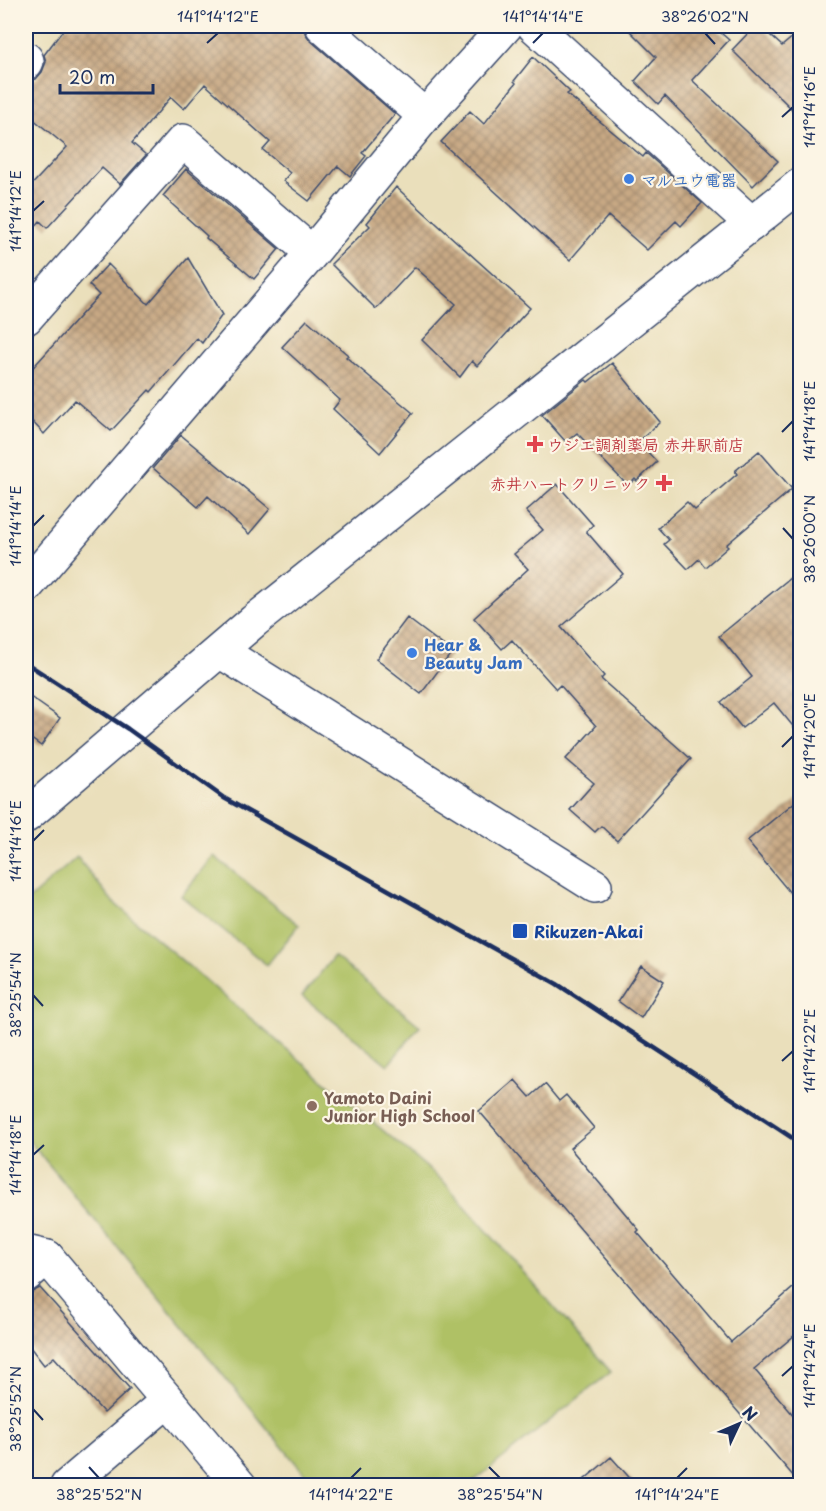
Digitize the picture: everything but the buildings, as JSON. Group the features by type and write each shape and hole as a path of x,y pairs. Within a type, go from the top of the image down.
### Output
{"street":[{"path":"322,26 425,116"},
{"path":"26,587 312,253 425,116 506,26"},
{"path":"534,26 753,224"},
{"path":"26,318 183,141 312,253"},
{"path":"26,816 254,621 801,185"},
{"path":"220,651 595,886"},
{"path":"33,1262 167,1401 240,1485"},
{"path":"67,1485 167,1401"}],"green space":[{"path":"214,856 299,925 267,965 181,896"},
{"path":"77,857 113,902 444,1182 611,1372 469,1485 314,1485 26,1137 26,902"},
{"path":"334,956 420,1026 388,1065 302,996"}],"railway":[{"path":"26,663 128,729 224,798 557,984 800,1143"}],"place":[{"name":"マルユウ電器","path":"629,179"},
{"name":"ウジエ調剤薬局 赤井駅前店","path":"535,444"},
{"name":"赤井ハートクリニック","path":"664,483"},
{"name":"Hear & Beauty Jam","path":"412,653"},
{"name":"Rikuzen-Akai","path":"520,931"},
{"name":"Yamoto Daini Junior High School","path":"312,1106"}]}
